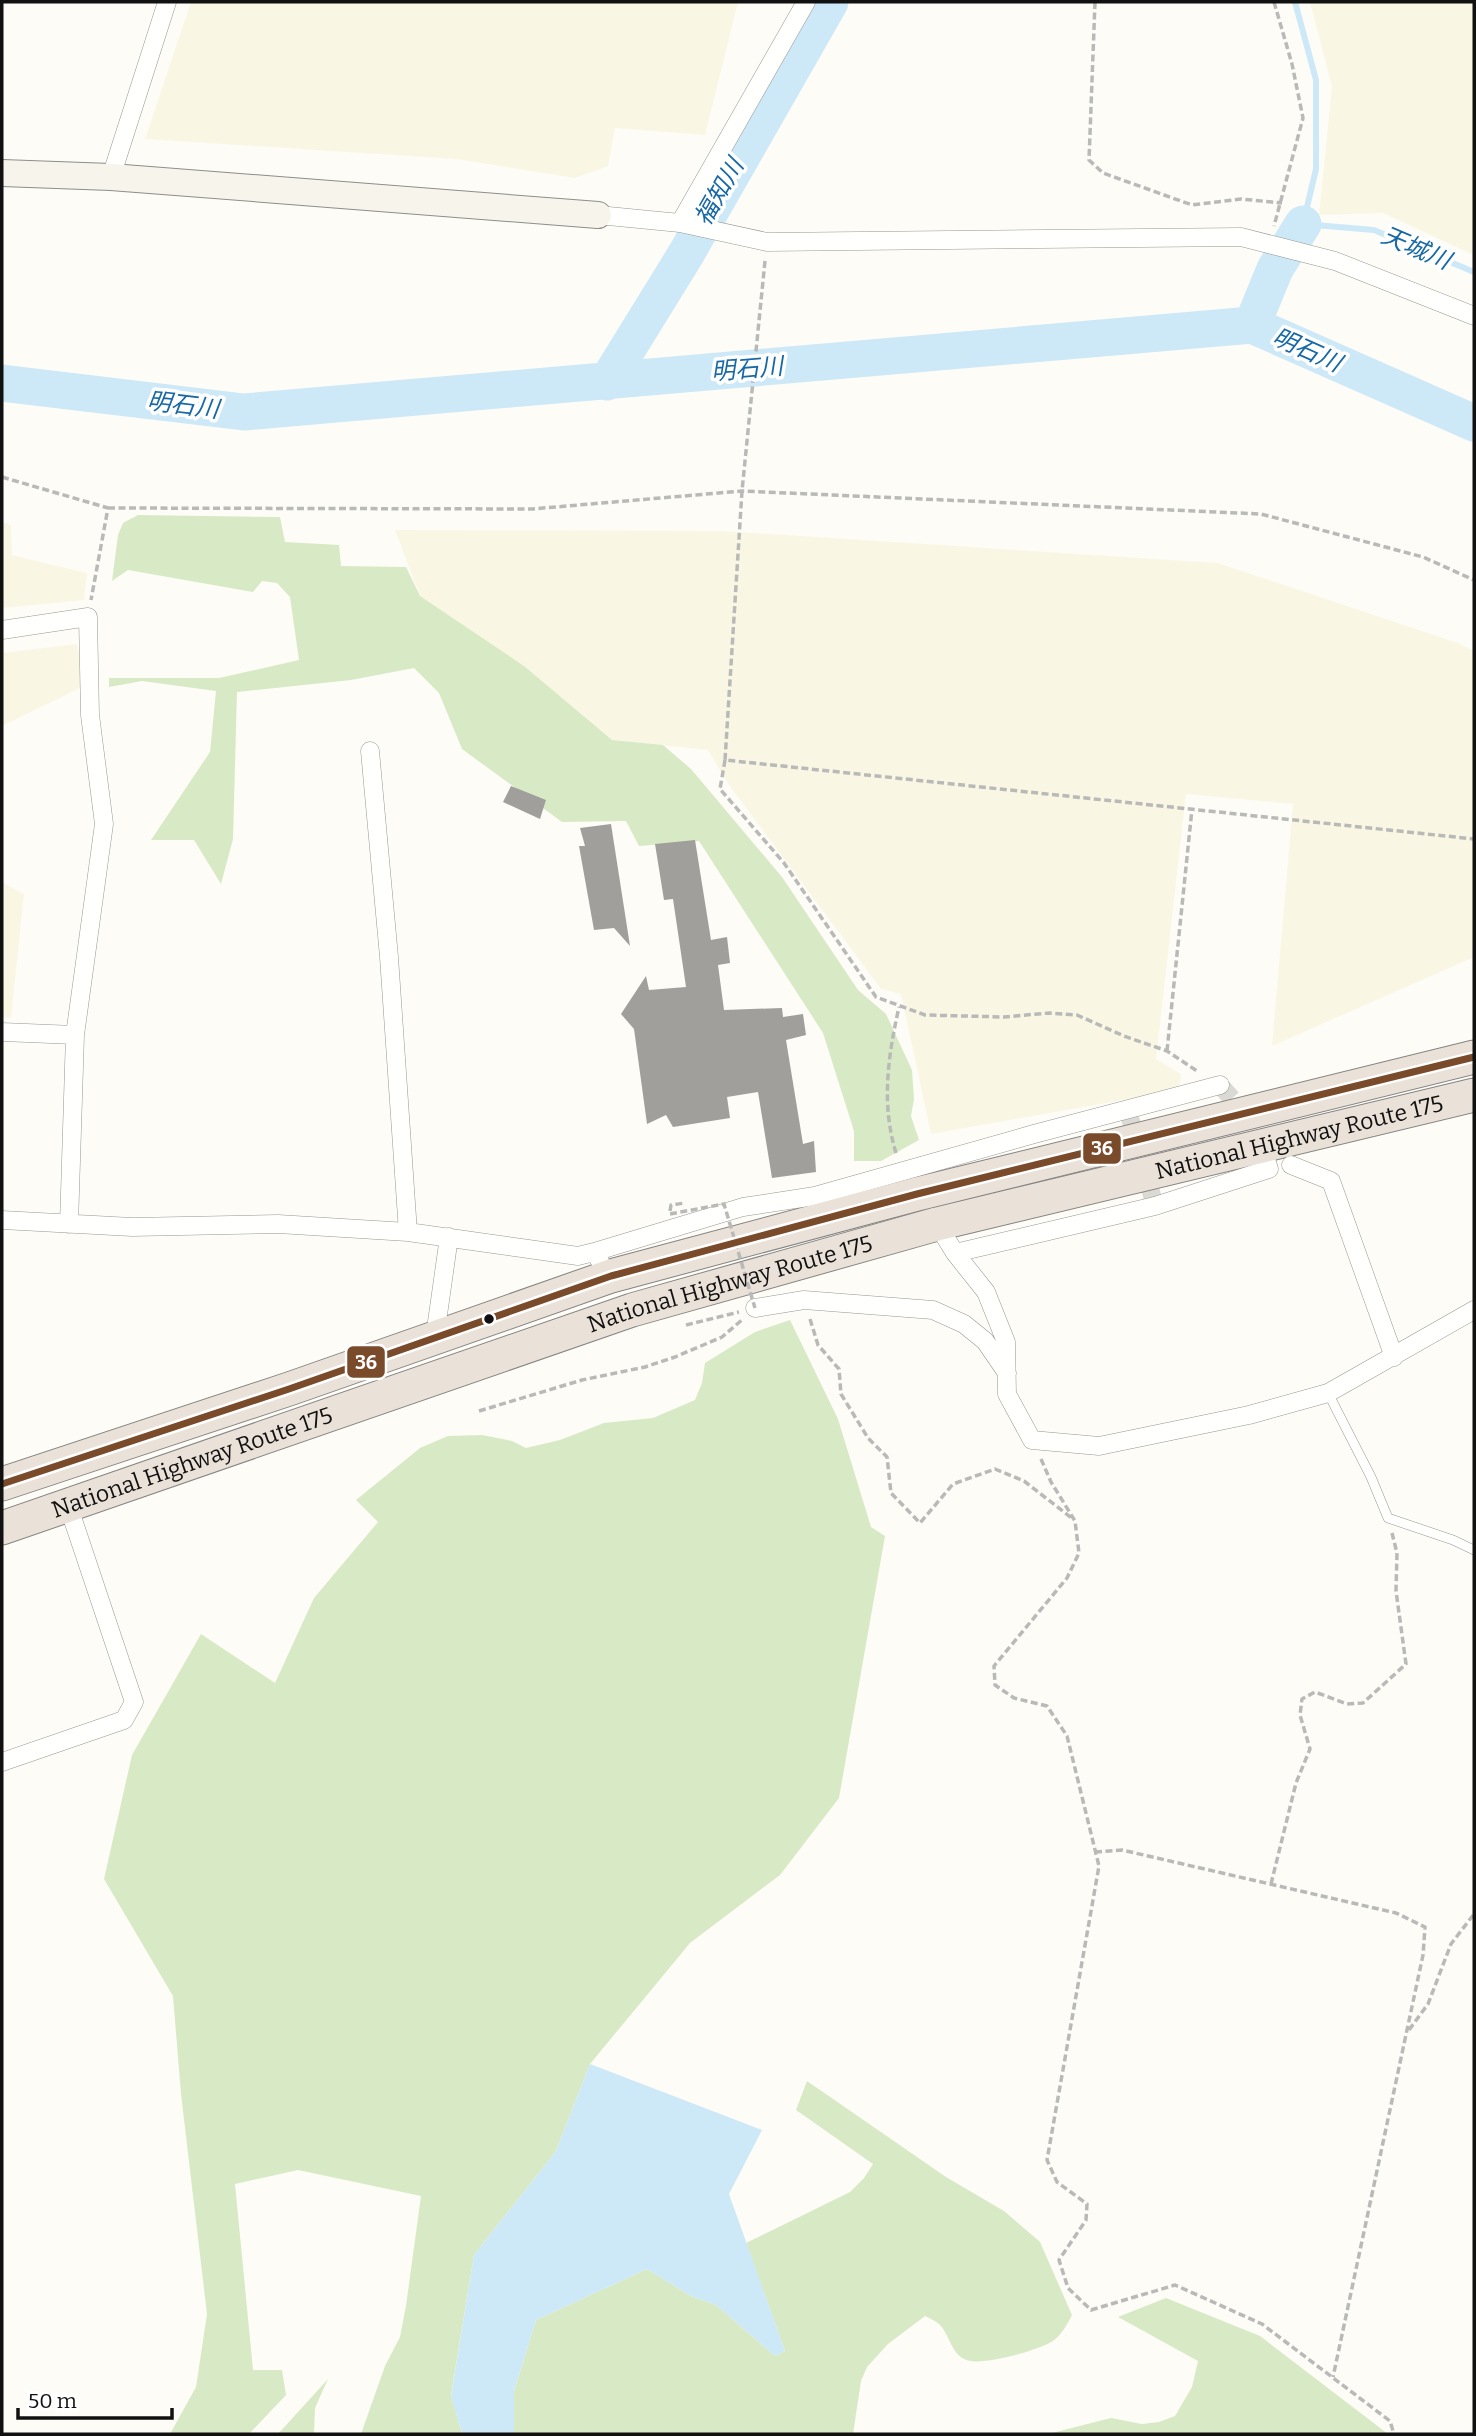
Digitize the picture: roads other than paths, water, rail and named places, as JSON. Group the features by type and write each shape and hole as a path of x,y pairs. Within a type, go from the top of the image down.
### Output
{"highway":[{"name":"National Highway Route 175","path":"2,1484 289,1389 435,1336 603,1264 917,1194 1474,1057"},
{"name":"National Highway Route 175","path":"2,1528 632,1310 937,1224 1474,1095"}],"street":[{"path":"111,177 167,2"},
{"path":"680,223 806,2"},
{"path":"2,173 111,177 598,215 680,223 767,242 1241,237 1335,261 1474,316"},
{"path":"2,630 88,617 90,715 104,824 75,1035 69,1224"},
{"path":"370,751 389,957 408,1232"},
{"path":"2,1032 75,1035"},
{"path":"2,1220 132,1227 278,1224 408,1232 578,1256 603,1264 743,1208 815,1196 1220,1086"},
{"path":"955,1253 1155,1206 1269,1169 1262,1146"},
{"path":"1291,1165 1331,1181 1394,1357"},
{"path":"937,1224 955,1253 986,1292 1006,1342 1007,1394 1032,1440 1099,1446 1249,1415 1328,1393 1474,1310"},
{"path":"435,1336 449,1237"},
{"path":"755,1308 804,1300 933,1310 964,1324 985,1341 1007,1373"},
{"path":"2,1762 124,1720 134,1702 68,1505"}],"lane":[{"path":"1328,1393 1371,1477 1388,1518 1474,1550"}],"water":[{"path":"590,2064 762,2130 729,2194 785,2351 775,2356 716,2305 691,2296 647,2269 536,2320 514,2391 514,2434 462,2434 451,2396 474,2255 556,2151"}],"waterway":[{"name":"福知川","path":"607,382 686,254 830,2"},
{"path":"1295,2 1316,80 1316,169 1303,224 1374,230 1474,272"},
{"name":"天城川","path":"1252,325 1275,269 1303,224"},
{"name":"明石川","path":"2,383 244,412 1252,325 1474,423"}],"tunnel":[{"path":"1220,1085 1248,1117"},
{"path":"1128,1111 1155,1206"}]}
